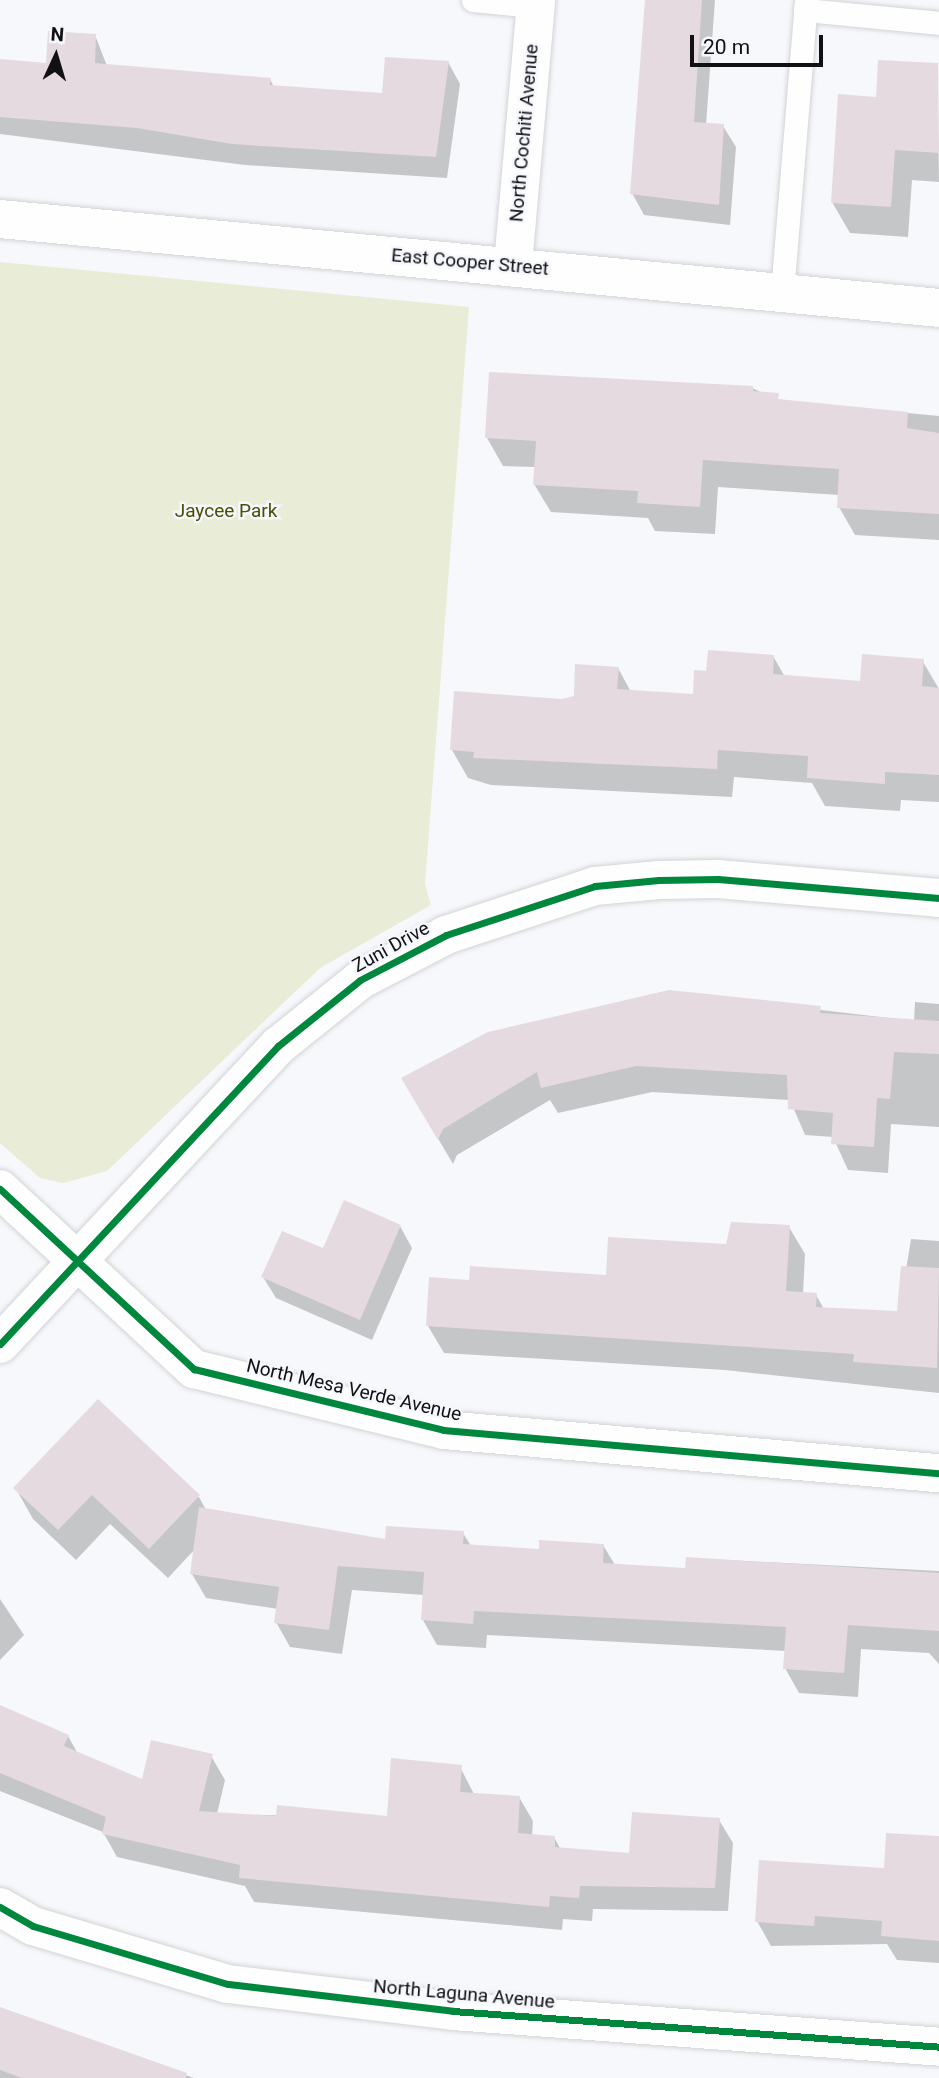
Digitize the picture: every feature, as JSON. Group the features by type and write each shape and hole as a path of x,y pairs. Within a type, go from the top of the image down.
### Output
{"street":[{"name":"North Cochiti Avenue","path":"513,265 536,3"},
{"name":"East Cooper Street","path":"0,219 513,265 939,309"},
{"name":"Zuni Drive","path":"0,1344 318,1010 446,935 595,886 659,880 718,879 939,898"},
{"name":"North Mesa Verde Avenue","path":"0,1189 194,1368 430,1427 939,1473"},
{"name":"North Laguna Avenue","path":"0,1907 33,1926 228,1984 453,2011 939,2048"}],"lane":[{"path":"473,0 536,3"},
{"path":"782,293 805,5 939,23"}],"green space":[{"name":"Jaycee Park","path":"0,262 469,307 425,884 431,905 320,968 107,1171 63,1183 40,1178 0,1143"}],"building":[{"path":"645,0 702,0 694,122 724,124 719,205 630,194"},
{"path":"48,31 96,34 95,63 271,78 270,85 382,93 385,57 449,61 436,157 232,144 137,128 0,117 0,59 46,63"},
{"path":"878,60 938,63 939,153 895,150 891,207 831,203 838,94 876,97"},
{"path":"489,372 753,386 753,391 779,393 778,399 908,412 907,428 939,433 939,514 837,508 839,469 703,460 700,507 637,503 638,491 533,485 536,441 485,438"},
{"path":"708,650 774,655 773,674 860,681 862,654 924,659 922,686 939,688 939,775 885,772 885,784 807,778 808,756 718,750 717,769 473,758 474,752 450,750 454,691 562,699 574,696 575,664 619,667 617,689 693,694 694,670 706,671"},
{"path":"669,990 821,1006 820,1013 939,1021 939,1054 894,1052 890,1099 877,1098 874,1147 831,1144 833,1113 788,1109 787,1075 636,1066 541,1088 537,1072 443,1129 438,1140 401,1078 488,1032"},
{"path":"344,1200 401,1225 360,1320 261,1277 282,1231 323,1248"},
{"path":"731,1222 790,1225 786,1291 817,1293 816,1307 897,1311 901,1266 939,1268 937,1368 853,1362 854,1354 426,1326 429,1277 469,1280 470,1266 606,1275 608,1237 726,1244"},
{"path":"98,1399 200,1495 149,1549 92,1495 58,1530 13,1488"},
{"path":"199,1507 385,1539 386,1526 464,1531 463,1544 539,1549 539,1540 604,1544 603,1563 685,1568 686,1557 939,1573 939,1631 848,1625 844,1673 783,1669 786,1627 474,1611 473,1624 421,1620 424,1572 338,1566 329,1630 274,1623 279,1587 190,1574"},
{"path":"0,1705 69,1735 64,1746 142,1779 151,1740 213,1754 199,1811 276,1816 277,1805 387,1816 391,1758 462,1765 460,1792 520,1796 518,1833 555,1836 555,1847 629,1853 632,1812 720,1818 715,1888 580,1886 579,1898 550,1896 549,1907 239,1878 240,1865 102,1834 106,1817 0,1773"},
{"path":"886,1833 939,1836 939,1941 881,1936 882,1921 815,1916 814,1926 755,1922 759,1860 884,1868"},
{"path":"0,2007 187,2073 186,2078 22,2078 0,2070"}],"cycle path":[{"path":"0,1344 278,1046 360,980 446,935 595,886 659,880 718,879 939,898"},
{"path":"0,1189 194,1369 444,1430 939,1473"},
{"path":"0,1907 33,1926 228,1984 453,2011 939,2047"}]}
